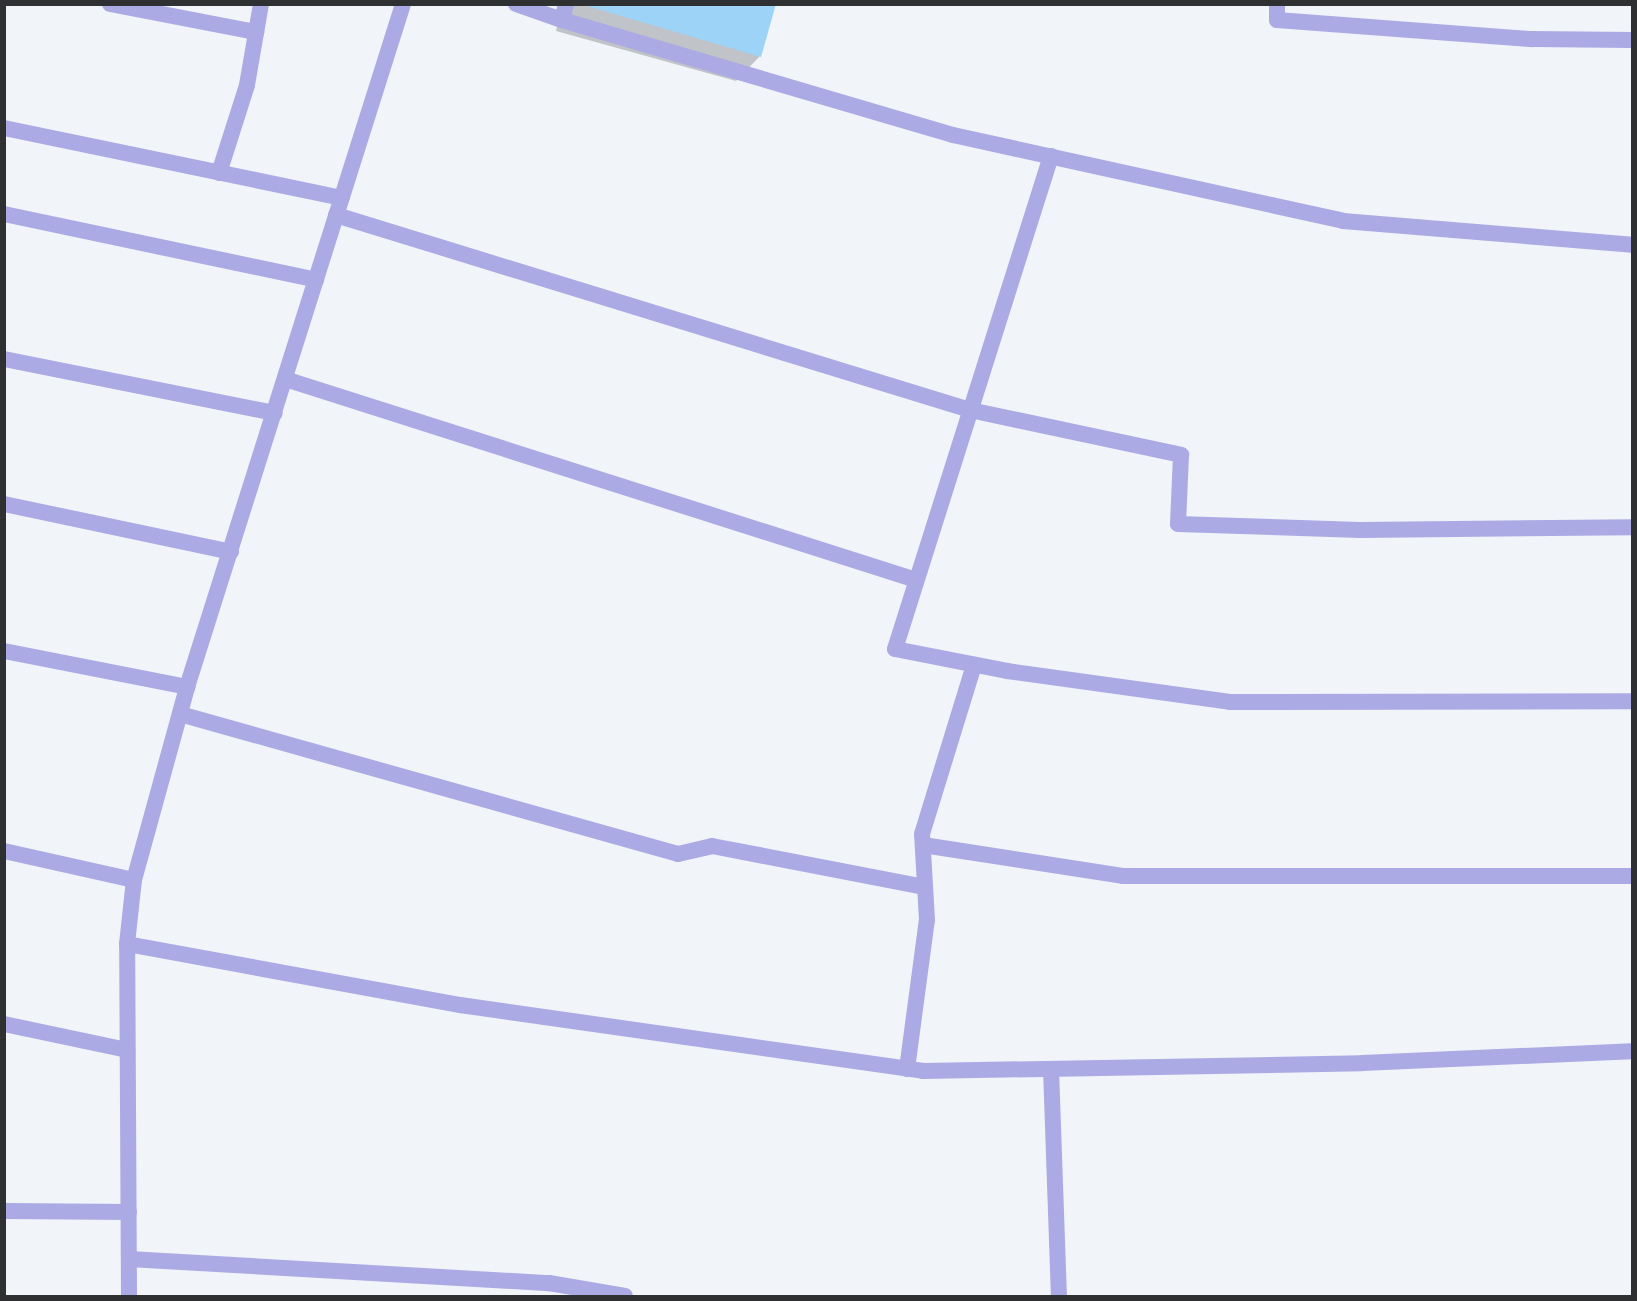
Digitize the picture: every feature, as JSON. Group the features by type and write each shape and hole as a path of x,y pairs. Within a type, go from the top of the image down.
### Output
{"street":[{"path":"111,4 256,32"},
{"path":"219,173 247,85 261,4"},
{"path":"129,1296 127,944 134,880 187,687 403,4"},
{"path":"516,4 564,13 953,135 1344,221 1632,246"},
{"path":"1277,4 1277,20 1532,39 1632,40"},
{"path":"4,128 342,198"},
{"path":"1051,156 895,649 974,665 1230,702 1632,701"},
{"path":"4,214 316,280"},
{"path":"336,215 970,410 1181,455 1178,524 1360,530 1632,527"},
{"path":"4,359 275,414"},
{"path":"285,379 916,580"},
{"path":"4,504 231,552"},
{"path":"4,651 187,687"},
{"path":"906,1069 927,920 923,845 974,665"},
{"path":"180,714 678,854 712,846 924,886"},
{"path":"923,845 1123,876 1632,876"},
{"path":"4,851 134,880"},
{"path":"127,944 460,1005 906,1069 1051,1069 1632,1052"},
{"path":"4,1024 127,1050"},
{"path":"1051,1069 1059,1296"},
{"path":"4,1211 129,1212"},
{"path":"129,1259 549,1283 625,1296"}],"building":[{"path":"580,4 776,4 761,57"}]}
